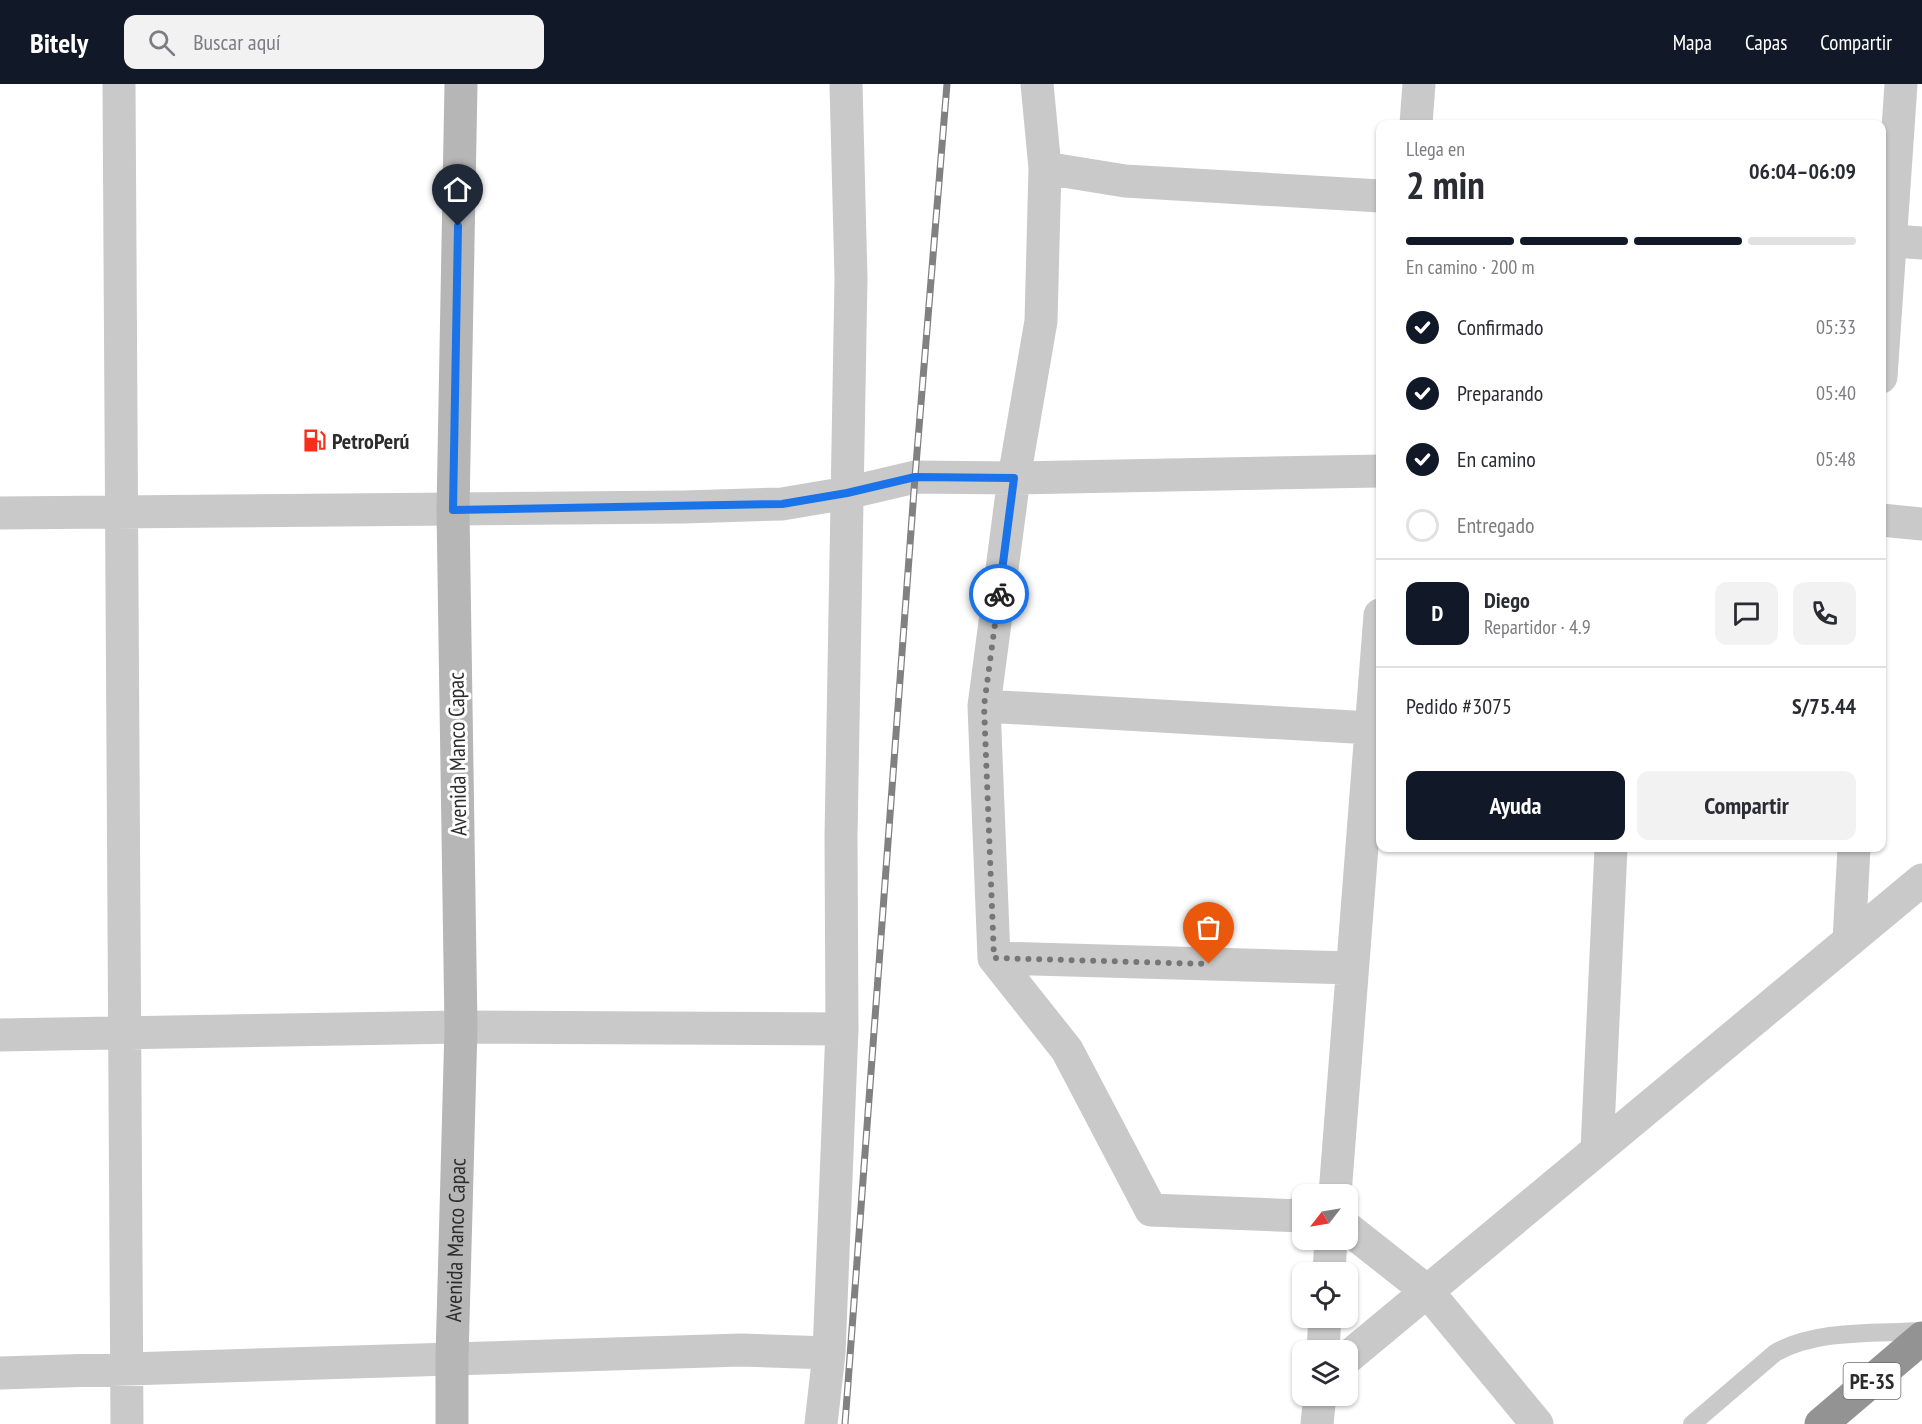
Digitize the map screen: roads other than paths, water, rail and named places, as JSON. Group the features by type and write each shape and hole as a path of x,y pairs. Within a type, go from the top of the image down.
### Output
{"highway":[{"name":"PE-3S","path":"1821,1424 1922,1338"}],"main road":[{"name":"Avenida Manco Capac","path":"452,1424 461,1027 453,510 461,84"}],"street":[{"path":"119,84 127,1424"},
{"path":"821,1424 829,1353 842,1029 841,837 850,278 846,84"},
{"path":"1037,84 1045,168 1041,321 1014,478 984,706 994,958 1067,1050 1151,1210 1292,1216"},
{"path":"1416,120 1419,84"},
{"path":"1886,230 1901,84"},
{"path":"1045,168 1125,181 1376,196"},
{"path":"1886,240 1922,243"},
{"path":"0,513 453,510 782,504 847,493 915,477 1014,478 1376,471"},
{"path":"1886,520 1922,524"},
{"path":"1336,1184 1376,665"},
{"path":"984,706 1371,728"},
{"path":"1597,1150 1611,852"},
{"path":"1849,941 1854,852"},
{"path":"1358,1349 1922,880"},
{"path":"994,958 1352,968"},
{"path":"0,1035 461,1027 842,1029"},
{"path":"1358,1237 1427,1291 1537,1424"},
{"path":"0,1373 741,1350 829,1353"},
{"path":"1317,1424 1319,1406"}],"lane":[{"path":"1692,1424 1775,1353 1789,1345 1834,1336 1922,1331"}],"railway":[{"path":"845,1424 915,477 947,84"}],"place":[{"name":"PetroPerú","path":"314,441"}]}
